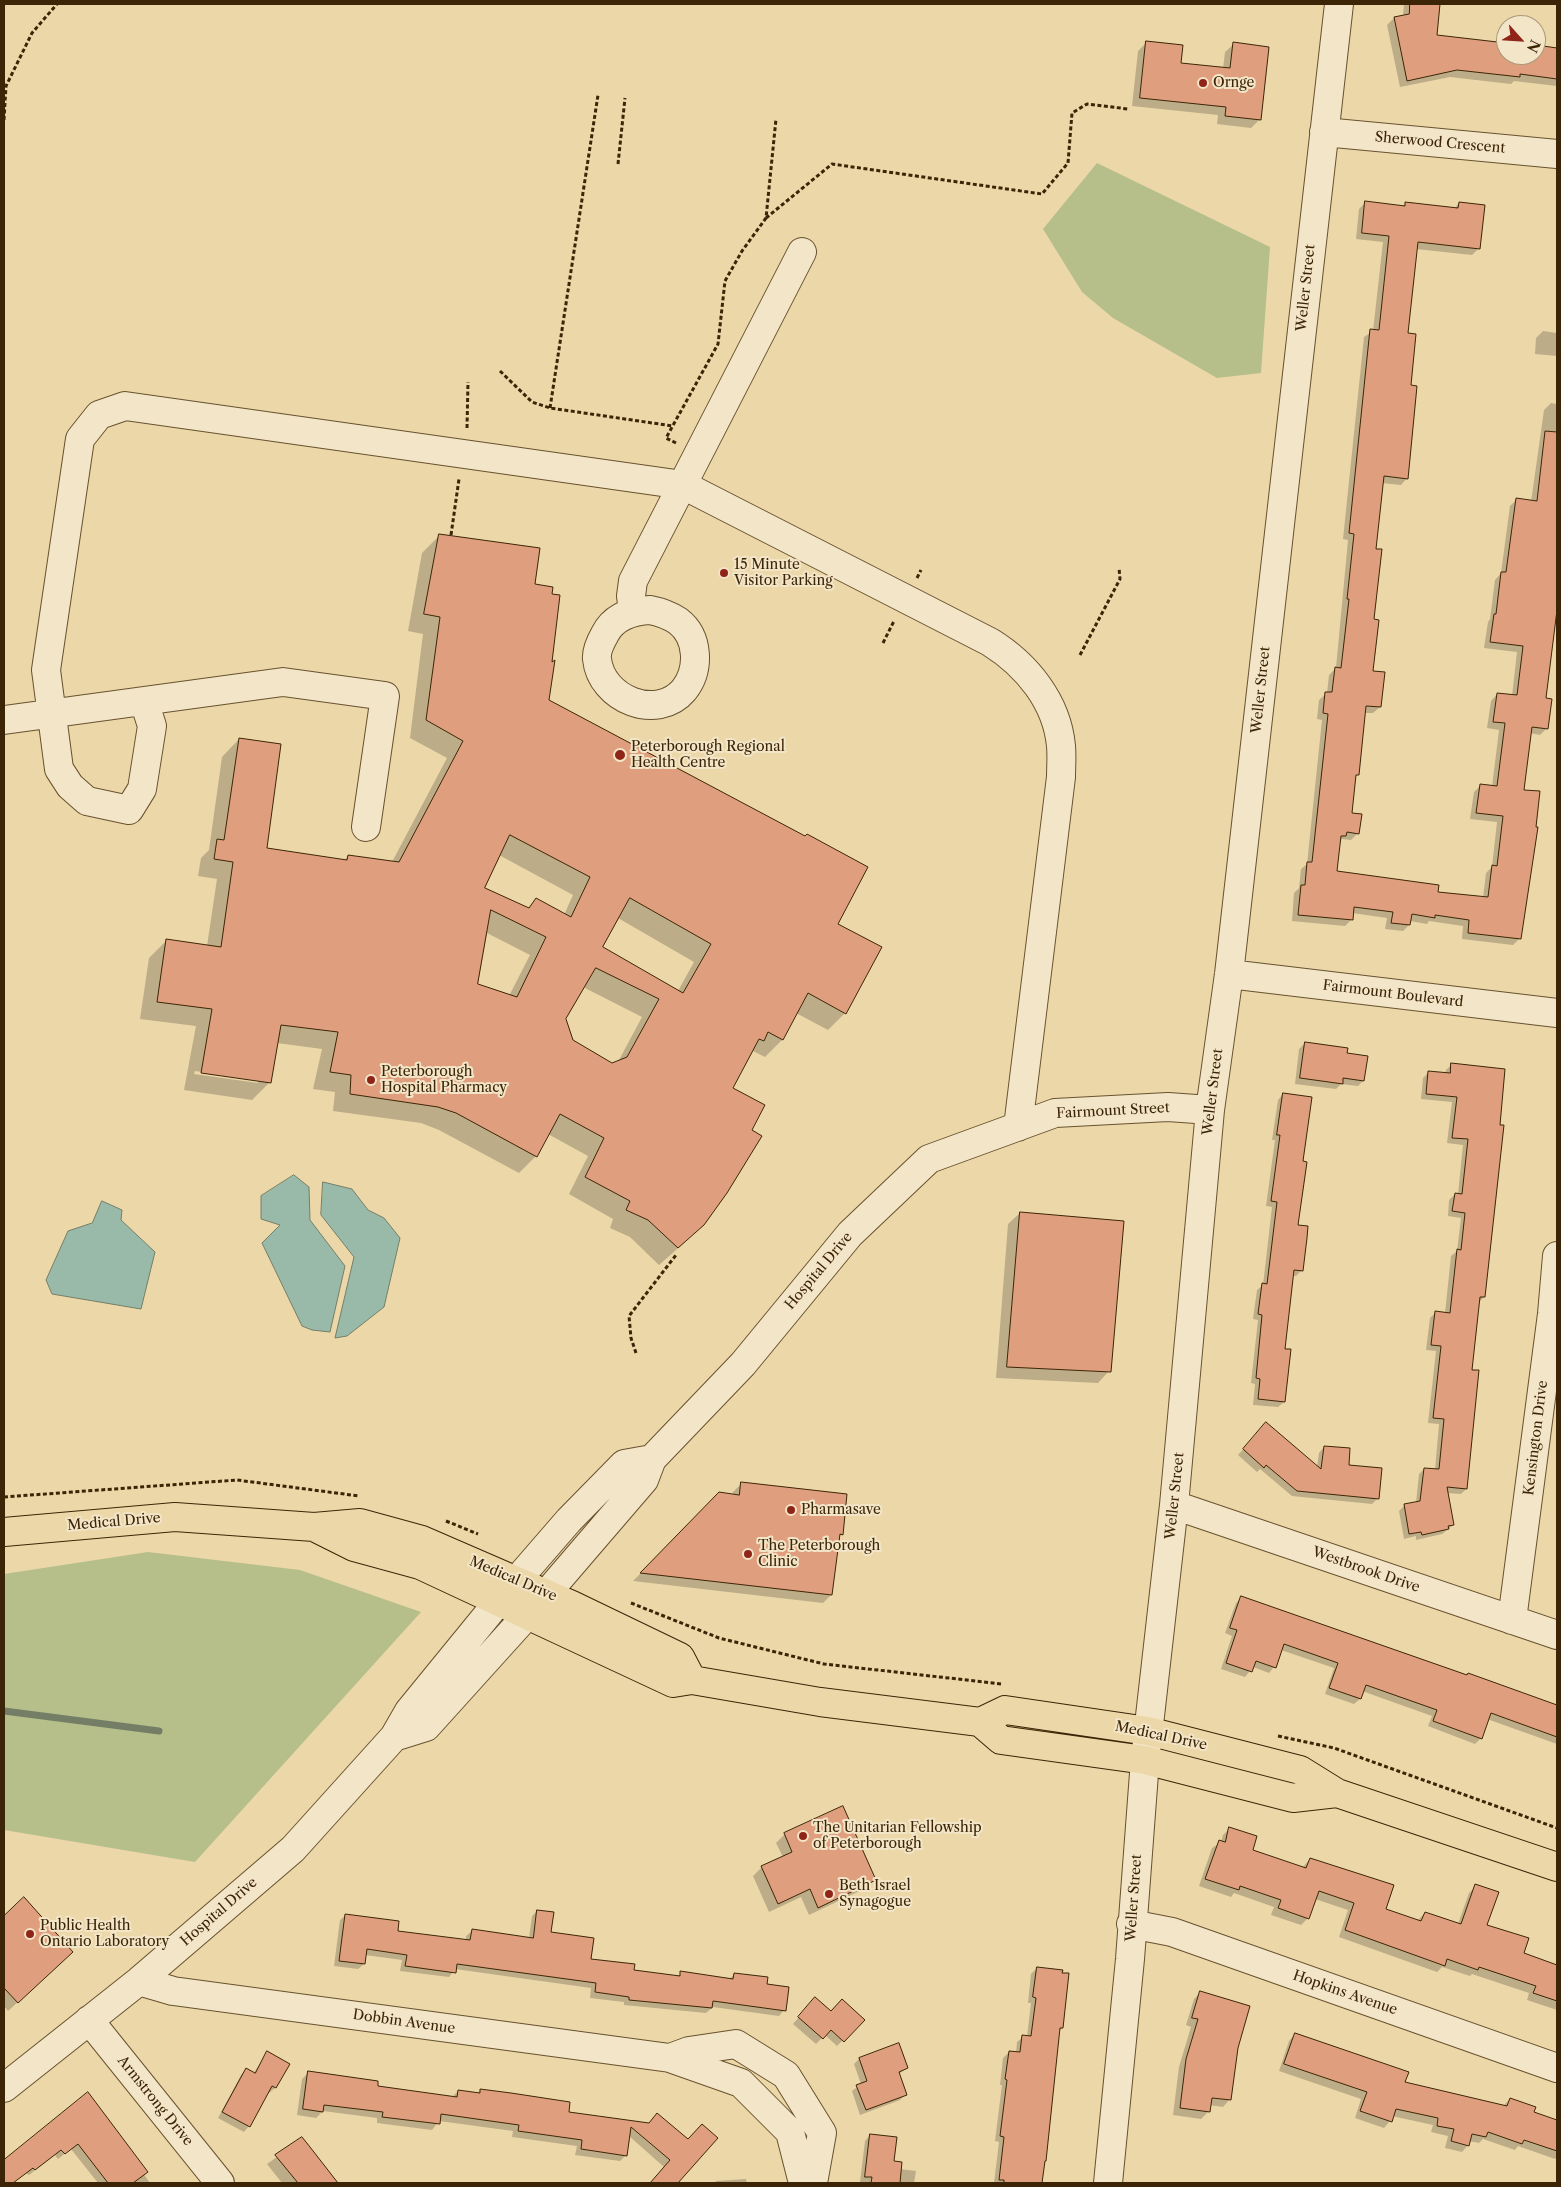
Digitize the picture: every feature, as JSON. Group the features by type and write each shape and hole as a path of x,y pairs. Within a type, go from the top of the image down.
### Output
{"main road":[{"name":"Medical Drive","path":"4,1532 175,1517 314,1527 360,1523 422,1540 548,1593 680,1657 692,1680"},
{"name":"Medical Drive","path":"314,1527 354,1547 420,1565 673,1683 692,1680 820,1702 980,1722 1006,1710 1148,1731 1300,1770 1337,1793 1557,1867"},
{"name":"Medical Drive","path":"980,1722 1001,1740 1145,1760 1292,1798 1337,1793"}],"street":[{"name":"Weller Street","path":"1108,2183 1130,1959 1131,1924 1145,1760 1174,1505 1210,1110 1229,974 1339,4"},
{"name":"Sherwood Crescent","path":"1324,132 1557,154"},
{"path":"633,611 631,596 633,581 802,252"},
{"path":"144,701 152,726 142,789 129,810 87,800 70,786 59,769 46,670 80,439 99,415 125,406 683,485 990,642 1019,663 1046,698 1055,720 1061,746 1061,777 1018,1127"},
{"path":"4,720 52,715 283,682 385,696 366,827"},
{"name":"Fairmount Boulevard","path":"1229,974 1557,1013"},
{"name":"Fairmount Street","path":"1018,1127 1055,1113 1168,1107 1210,1110"},
{"name":"Hospital Drive","path":"394,1737 426,1727 548,1593 644,1480 652,1459 743,1364 850,1234 929,1159 1018,1127"},
{"name":"Kensington Drive","path":"1512,1620 1554,1315 1557,1256"},
{"name":"Hospital Drive","path":"4,2088 139,1981 293,1849 394,1737 409,1711 498,1602 569,1520 624,1464 652,1459"},
{"name":"Westbrook Drive","path":"1174,1505 1557,1635"},
{"name":"Hopkins Avenue","path":"1131,1924 1172,1932 1557,2068"},
{"name":"Dobbin Avenue","path":"139,1981 173,1991 670,2058 741,2083 790,2132 803,2183"},
{"name":"Armstrong Drive","path":"89,2020 220,2183"},
{"name":"Dobbin Avenue","path":"670,2058 689,2051 736,2044 786,2074 822,2133 813,2183"}],"path":[{"path":"4,120 6,86 32,33 57,4"},
{"path":"550,408 598,95"},
{"path":"618,164 625,98"},
{"path":"678,444 666,438 718,344 725,281 742,251 766,218 832,164 1042,194 1068,163 1072,113 1087,104 1128,109"},
{"path":"766,218 776,119"},
{"path":"500,371 532,402 550,408 673,426"},
{"path":"1080,655 1120,579 1119,568"},
{"path":"883,643 896,616"},
{"path":"636,1353 631,1338 629,1316 676,1255"},
{"path":"4,1497 237,1480 350,1494 369,1499"},
{"path":"443,1520 484,1537"},
{"path":"625,1600 719,1638 824,1664 1007,1685"},
{"path":"1275,1735 1334,1748 1557,1828"}],"green space":[{"path":"1097,163 1270,247 1261,373 1217,378 1113,318 1082,292 1043,229"},
{"path":"148,1552 300,1570 421,1612 195,1862 4,1830 4,1574"}],"shaded area":[{"path":"294,1175 309,1187 310,1220 345,1266 330,1332 312,1330 302,1326 262,1243 280,1225 261,1219 261,1196"},
{"path":"323,1182 352,1189 368,1210 384,1218 400,1238 384,1307 347,1336 335,1338 354,1257 321,1215"},
{"path":"102,1201 122,1210 121,1220 155,1252 141,1309 52,1294 46,1280 68,1231 92,1223"}],"building":[{"path":"1410,4 1440,4 1437,35 1496,42 1496,65 1546,65 1546,46 1557,48 1557,79 1520,74 1520,77 1457,70 1407,81 1394,17 1409,14"},
{"name":"Ornge","path":"1146,41 1183,45 1181,63 1230,68 1233,42 1269,47 1261,120 1225,116 1226,107 1140,98"},
{"path":"1365,201 1405,206 1405,202 1458,208 1459,202 1485,205 1480,249 1418,242 1408,333 1416,334 1411,385 1417,386 1408,479 1384,476 1376,549 1382,549 1374,619 1379,620 1373,671 1385,672 1381,707 1366,706 1359,775 1356,775 1352,813 1362,814 1359,834 1347,832 1346,836 1341,836 1337,871 1439,885 1438,892 1488,897 1492,865 1497,866 1503,816 1476,813 1480,784 1497,786 1505,723 1493,722 1497,693 1517,695 1523,646 1490,642 1494,614 1496,614 1501,572 1506,572 1516,498 1537,501 1545,431 1557,432 1557,610 1546,698 1552,699 1548,729 1532,727 1524,790 1540,791 1536,827 1538,827 1521,939 1468,933 1469,920 1435,915 1435,918 1412,914 1410,925 1391,923 1393,912 1354,907 1353,920 1298,915 1301,885 1305,885 1307,862 1312,862 1328,714 1323,713 1325,692 1332,692 1335,667 1341,668 1354,534 1349,533 1370,329 1379,330 1389,236 1362,233"},
{"path":"439,534 540,548 535,584 553,587 552,594 560,595 552,662 555,660 549,700 805,836 807,834 868,867 838,924 882,947 846,1014 808,993 783,1040 768,1032 764,1041 759,1039 733,1088 765,1105 752,1130 762,1136 727,1193 704,1225 678,1248 648,1220 626,1210 630,1201 585,1177 604,1138 560,1114 537,1157 456,1113 438,1107 350,1094 351,1075 330,1072 338,1032 281,1025 271,1083 201,1073 212,1009 157,1002 166,939 221,947 233,862 214,859 217,839 224,840 239,738 281,744 267,848 347,860 348,855 399,862 463,741 426,720 440,617 424,614","holes":["510,835 590,877 571,917 536,898 529,908 485,888","630,898 711,944 683,993 603,947","491,910 546,937 517,997 478,984","596,968 659,999 627,1057 612,1063 573,1040 566,1019"]},
{"path":"1305,1042 1348,1048 1347,1053 1368,1056 1364,1081 1343,1078 1343,1084 1300,1078"},
{"path":"1451,1063 1505,1069 1500,1125 1504,1125 1485,1297 1480,1297 1472,1370 1479,1370 1467,1489 1447,1487 1454,1525 1448,1526 1449,1529 1422,1535 1421,1532 1409,1534 1404,1504 1420,1501 1424,1468 1439,1469 1444,1419 1433,1418 1441,1346 1431,1345 1435,1311 1450,1313 1457,1249 1461,1250 1465,1213 1452,1211 1455,1193 1462,1194 1468,1139 1452,1138 1457,1097 1426,1094 1428,1071 1450,1073"},
{"path":"1283,1093 1312,1097 1303,1161 1307,1162 1298,1225 1308,1226 1307,1238 1303,1271 1294,1270 1285,1349 1291,1349 1285,1402 1258,1399 1260,1379 1256,1378 1262,1315 1258,1314 1262,1283 1267,1284 1277,1202 1271,1201 1280,1135 1277,1135"},
{"path":"1020,1212 1124,1221 1111,1372 1007,1367"},
{"path":"1266,1422 1321,1469 1324,1446 1350,1448 1349,1465 1382,1468 1379,1499 1297,1491 1266,1465 1264,1468 1243,1449"},
{"name":"The Peterborough Clinic","path":"741,1482 847,1494 843,1535 840,1534 832,1595 640,1573 719,1492 739,1495"},
{"path":"1241,1596 1557,1705 1557,1737 1491,1713 1482,1739 1433,1721 1437,1710 1366,1685 1361,1699 1329,1688 1338,1663 1284,1644 1276,1668 1256,1661 1252,1672 1226,1663 1237,1630 1230,1628"},
{"path":"843,1806 876,1880 818,1908 810,1889 778,1904 761,1866 792,1852 784,1833"},
{"path":"1229,1827 1257,1836 1253,1850 1306,1868 1310,1858 1394,1885 1386,1909 1421,1921 1425,1912 1461,1924 1475,1884 1499,1892 1487,1925 1529,1938 1524,1953 1557,1965 1557,2001 1533,1993 1536,1986 1479,1967 1478,1970 1447,1959 1445,1966 1345,1930 1354,1903 1319,1891 1309,1919 1278,1908 1281,1900 1240,1886 1239,1890 1205,1879 1219,1840 1225,1842"},
{"name":"Public Health Ontario Laboratory","path":"24,1897 73,1952 18,2003 4,1988 4,1916"},
{"path":"537,1910 554,1912 551,1932 594,1938 591,1959 635,1964 634,1970 680,1976 680,1971 733,1979 734,1973 768,1977 767,1984 789,1987 786,2011 713,2001 712,2008 629,2000 629,1997 595,1992 596,1983 457,1964 456,1973 405,1966 407,1955 367,1949 365,1964 339,1961 345,1914 399,1921 398,1931 470,1940 472,1929 533,1938"},
{"path":"1037,1967 1063,1970 1062,1973 1069,1973 1063,2028 1060,2028 1046,2161 1042,2183 1004,2183 1004,2180 999,2180 1004,2137 1000,2136 1009,2051 1020,2052 1022,2035 1031,2036 1036,1998 1033,1997"},
{"path":"1200,1991 1250,2006 1238,2048 1231,2100 1212,2098 1210,2112 1180,2108 1186,2059 1198,2019 1192,2018"},
{"path":"815,1997 831,2011 842,1999 865,2020 844,2042 831,2030 823,2039 798,2017"},
{"path":"1295,2033 1409,2072 1405,2082 1507,2106 1510,2098 1536,2107 1534,2112 1557,2120 1557,2151 1524,2140 1522,2144 1488,2132 1486,2137 1472,2134 1469,2146 1451,2141 1454,2129 1437,2126 1438,2118 1396,2109 1392,2122 1360,2111 1367,2092 1284,2064"},
{"path":"899,2043 908,2068 899,2072 907,2095 866,2110 856,2085 867,2081 859,2058"},
{"path":"267,2051 290,2064 276,2088 272,2086 250,2127 222,2112 246,2068 255,2073"},
{"path":"308,2071 378,2081 378,2086 457,2097 458,2090 480,2093 480,2089 511,2093 570,2102 569,2112 649,2123 657,2113 688,2139 702,2124 718,2138 678,2183 650,2183 670,2160 631,2127 627,2156 581,2149 582,2140 518,2131 519,2125 441,2114 440,2124 382,2117 383,2112 324,2105 323,2112 303,2109"},
{"path":"88,2092 148,2172 133,2183 108,2183 78,2144 65,2154 61,2150 35,2170 33,2168 13,2183 4,2183 4,2160"},
{"path":"870,2134 897,2137 894,2161 902,2162 900,2183 871,2183 872,2177 865,2177"},
{"path":"302,2137 338,2183 298,2183 275,2155"}],"waterway":[{"path":"4,1711 159,1731"}],"place":[{"name":"Ornge","path":"1203,83"},
{"name":"15 Minute Visitor Parking","path":"724,573"},
{"name":"Peterborough Regional Health Centre","path":"620,755"},
{"name":"Peterborough Hospital Pharmacy","path":"371,1080"},
{"name":"Pharmasave","path":"791,1510"},
{"name":"The Peterborough Clinic","path":"748,1554"},
{"name":"The Unitarian Fellowship of Peterborough","path":"803,1836"},
{"name":"Beth Israel Synagogue","path":"829,1894"},
{"name":"Public Health Ontario Laboratory","path":"30,1934"}]}
